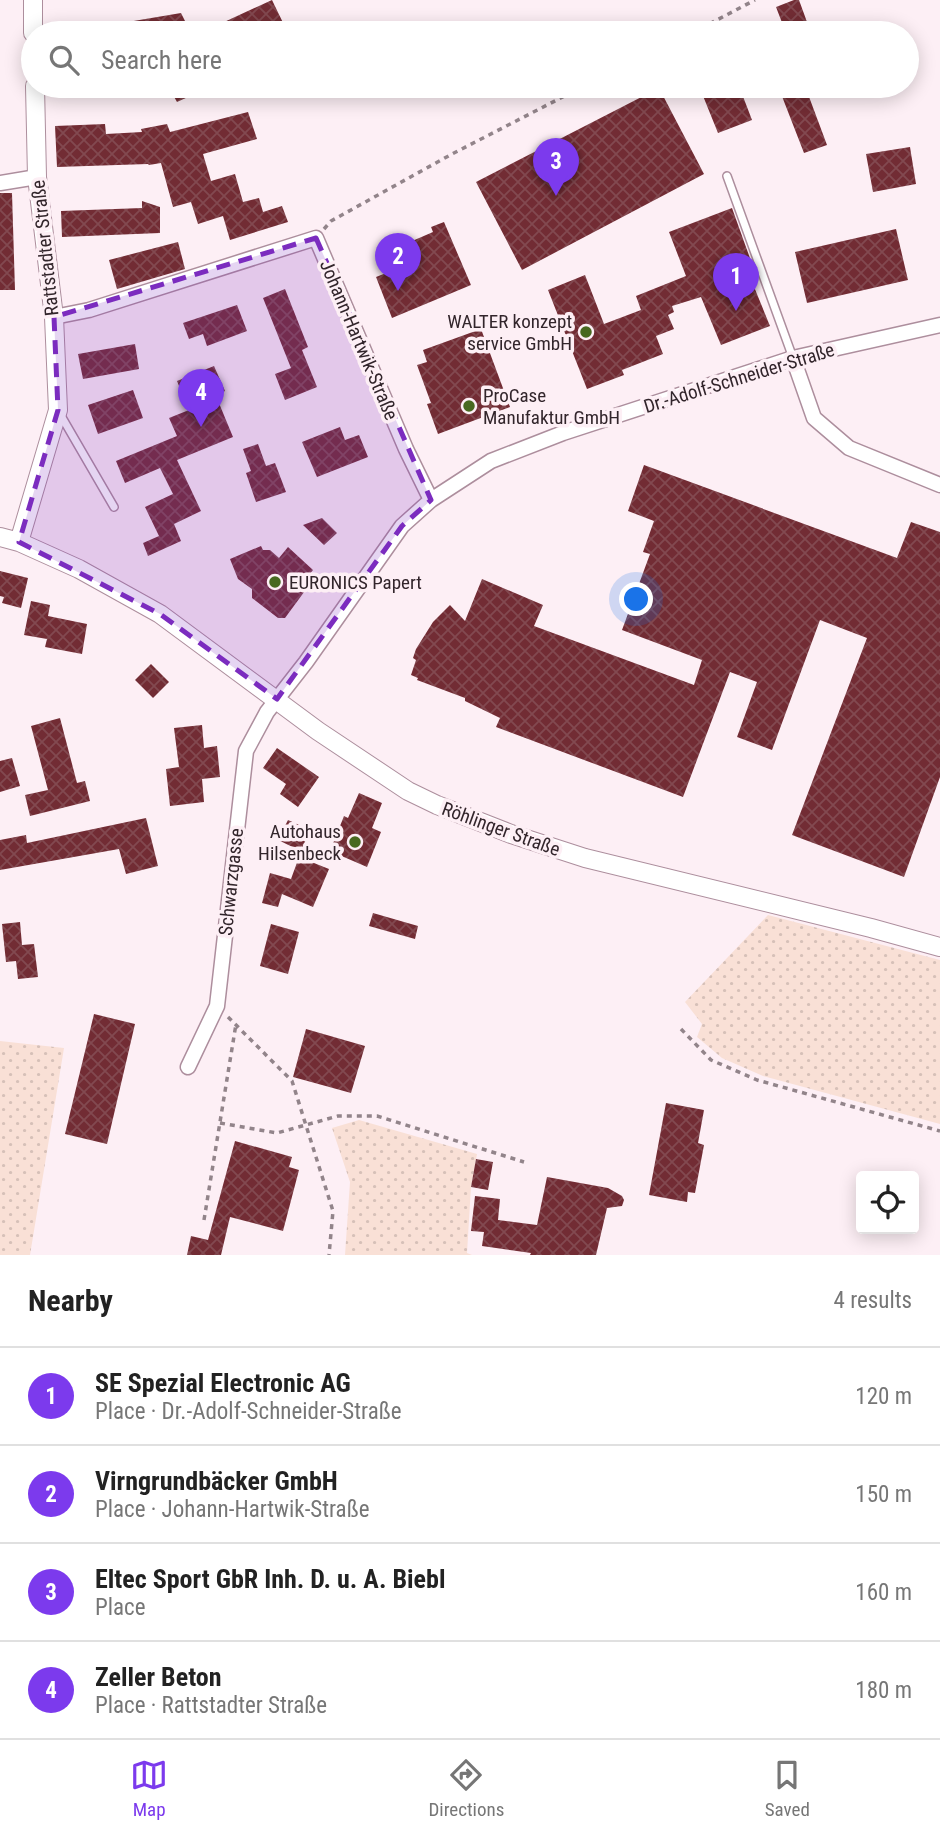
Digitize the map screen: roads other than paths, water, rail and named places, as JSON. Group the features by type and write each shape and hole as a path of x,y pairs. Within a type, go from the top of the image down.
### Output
{"street":[{"path":"33,0 33,21"},
{"name":"Rattstadter Straße","path":"19,542 58,410 54,317 37,177 35,98"},
{"path":"0,183 37,177"},
{"name":"Johann-Hartwik-Straße","path":"54,317 89,310 316,238 395,424 431,500"},
{"name":"Dr.-Adolf-Schneider-Straße","path":"277,699 402,526 431,500 491,461 539,442 793,358 940,325"},
{"path":"793,358 814,418 849,448 940,485"},
{"name":"Röhlinger Straße","path":"0,537 19,542 118,589 160,614 318,731 408,791 437,806 585,858 940,947"},
{"name":"Schwarzgasse","path":"188,1068 218,1006 246,751 277,699"}],"lane":[{"path":"727,176 793,358"},
{"name":"Rattstadter Straße","path":"58,410 114,507"}],"place":[{"name":"Eltec Sport GbR Inh. D. u. A. Biebl","path":"556,196"},
{"name":"Virngrundbäcker GmbH","path":"398,291"},
{"name":"SE Spezial Electronic AG","path":"736,311"},
{"name":"WALTER konzept service GmbH","path":"586,332"},
{"name":"ProCase Manufaktur GmbH","path":"469,406"},
{"name":"Zeller Beton","path":"201,427"},
{"name":"EURONICS Papert","path":"275,582"},
{"name":"Autohaus Hilsenbeck","path":"355,842"}]}
